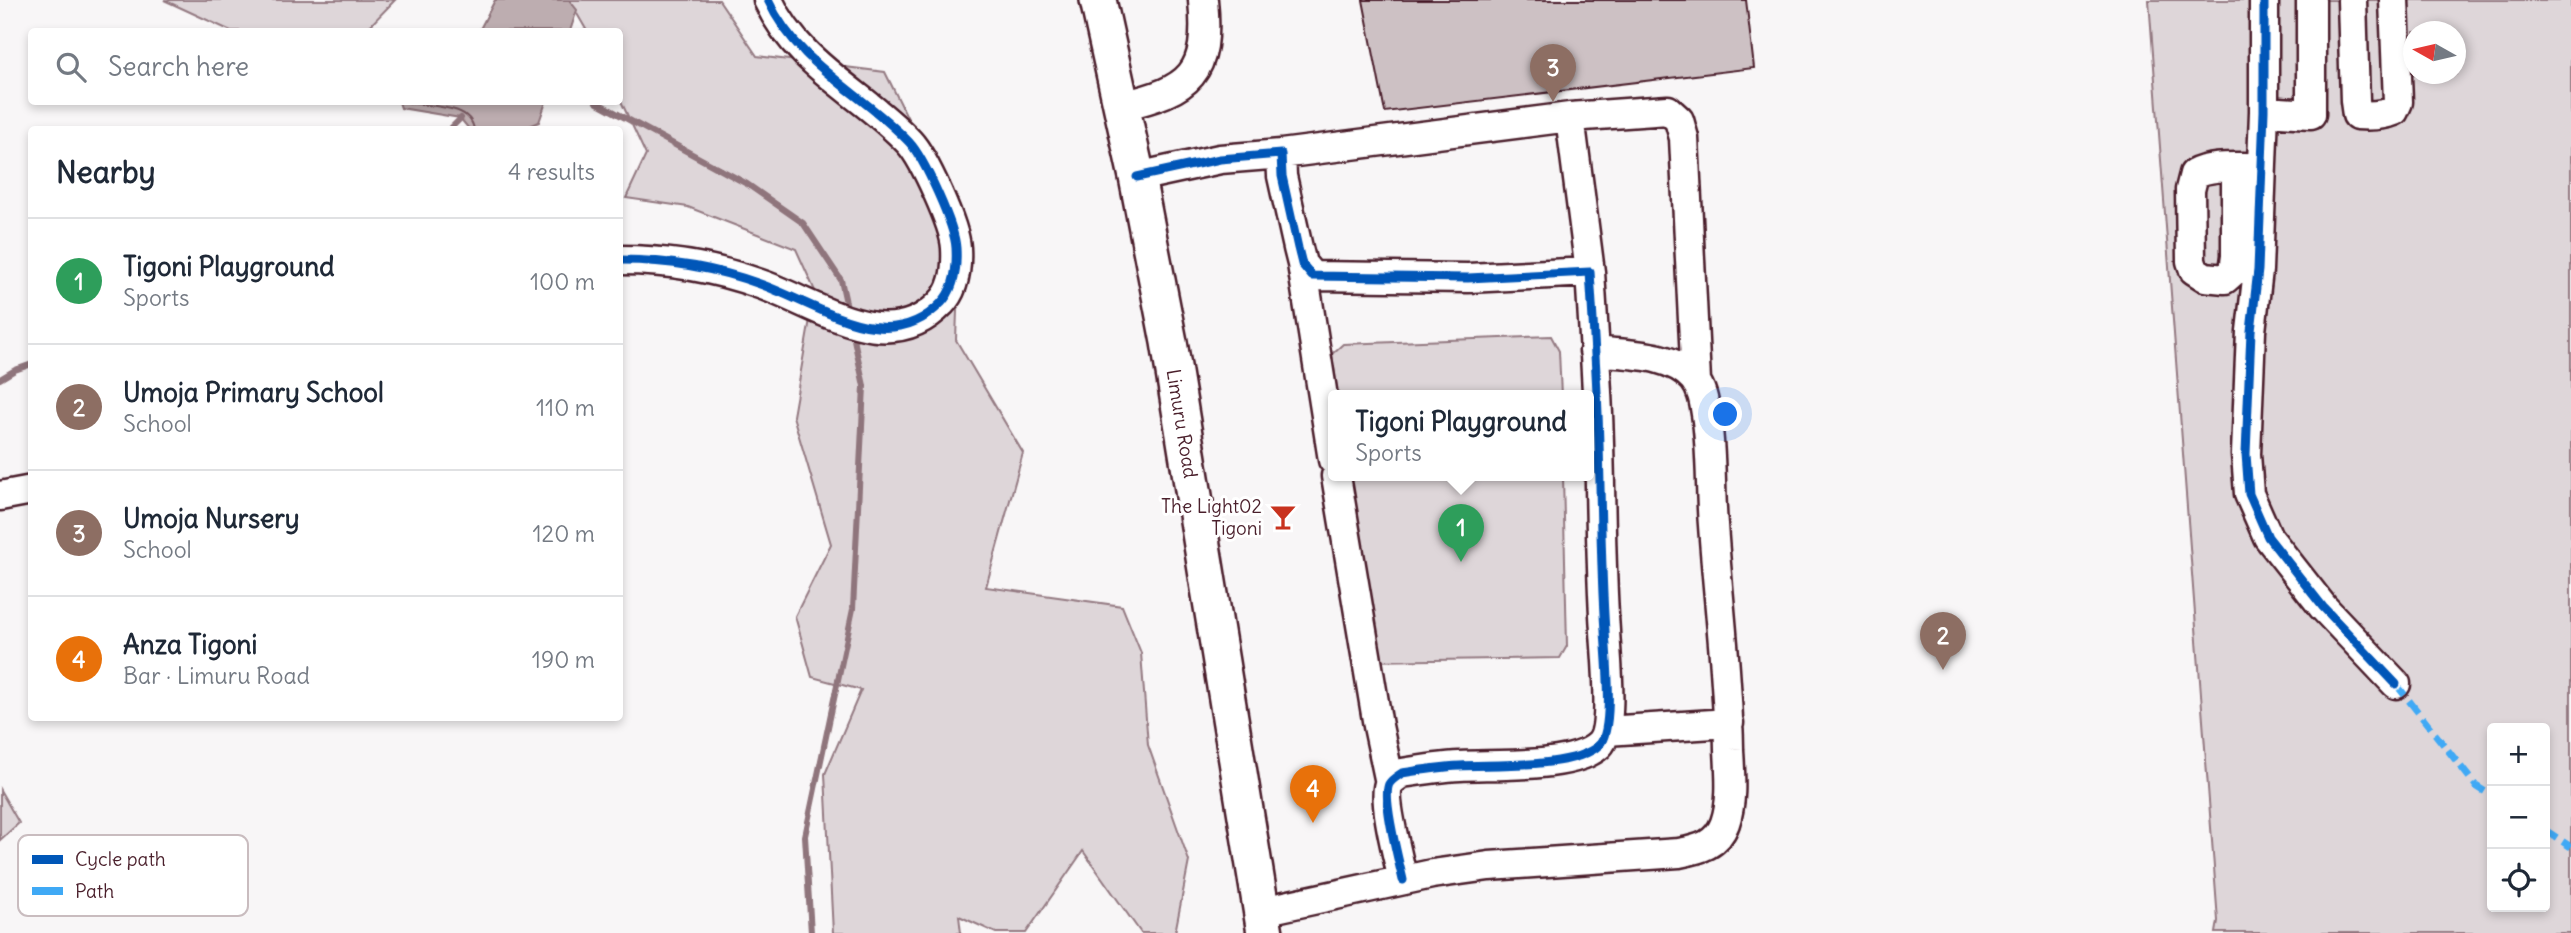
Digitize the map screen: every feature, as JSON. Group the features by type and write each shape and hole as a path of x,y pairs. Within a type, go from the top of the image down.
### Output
{"main road":[{"name":"Limuru Road","path":"1098,0 1170,342 1264,922"}],"street":[{"path":"623,260 658,261 709,269 761,284 847,321 881,329 913,324 942,302 953,284 956,246 936,186 911,143 821,70 792,39 775,16 768,0"},
{"path":"1121,106 1175,89 1189,78 1199,64 1205,45 1203,0"},
{"path":"2264,0 2264,111 2248,168 2258,270 2251,331 2247,415 2249,494 2268,537 2323,607 2396,684"},
{"path":"2311,0 2311,114"},
{"path":"2352,0 2357,115"},
{"path":"2264,111 2383,116 2394,111 2398,102 2394,0"},
{"path":"1137,177 1220,159 1281,154 1570,117 1668,110 1679,120 1684,138 1696,381 1703,396 1707,416 1729,723 1729,808 1723,830 1706,846 1679,853 1489,866 1403,880 1264,922"},
{"path":"1390,783 1402,773 1415,771 1575,758 1601,744 1606,731 1598,414 1590,272 1570,117"},
{"path":"1281,154 1282,176 1301,264 1328,429"},
{"path":"1301,264 1312,276 1332,278 1468,278 1590,272"},
{"path":"1594,351 1662,360 1686,372 1696,381"},
{"path":"1337,481 1390,783 1387,800 1403,880"},
{"path":"0,496 28,491"},
{"path":"1606,731 1729,723"}],"shaded area":[{"path":"164,0 395,0 368,28 225,28"},
{"path":"569,0 719,0 757,56 885,72 960,224 956,340 1023,453 986,587 1122,606 1141,653 1148,745 1189,861 1175,933 1141,933 1083,851 1026,933 996,933 959,916 961,933 833,933 825,774 861,690 812,677 795,616 831,544 793,416 815,291 796,249 688,207 626,198 646,155 623,105 623,28 585,28"},
{"path":"2149,0 2571,0 2571,933 2216,933 2218,921"},
{"path":"1551,336 1559,351 1561,390 1337,390 1332,354 1343,344"},
{"path":"1349,481 1563,481 1567,646 1560,658 1367,661"},
{"path":"0,790 19,823 0,840"}],"water":[{"path":"495,0 569,0 577,10 571,28 481,28"},
{"path":"400,105 545,105 539,122 530,126 467,126 460,118 401,108"}],"building":[{"path":"1363,0 1746,0 1754,68 1385,112"}],"waterway":[{"path":"602,105 747,184 803,223 841,280 848,312"},
{"path":"453,126 461,118"},
{"path":"811,933 805,836 853,609 864,386 852,330"},
{"path":"0,379 28,365"}],"marked path":[{"path":"2396,684 2476,786 2487,793"},
{"path":"2550,833 2571,847"}],"cycle path":[{"path":"623,260 673,263 709,269 760,284 852,322 876,327 899,326 920,319 946,297 955,270 956,248 950,224 923,162 909,142 891,124 813,61 781,23 768,0"},
{"path":"2264,0 2264,111 2258,270 2251,331 2246,454 2249,494 2268,537 2323,607 2396,684"},
{"path":"1137,177 1220,159 1281,154 1282,176 1302,264 1312,276 1468,278 1590,272 1608,691 1604,737 1599,745 1587,753 1553,762 1460,766 1402,773 1389,784 1387,791 1403,880"}],"place":[{"name":"Umoja Nursery","path":"1553,102"},
{"name":"The Light02 Tigoni","path":"1283,517"},
{"name":"Tigoni Playground","path":"1461,562"},
{"name":"Umoja Primary School","path":"1943,670"},
{"name":"Anza Tigoni","path":"1313,823"}]}
